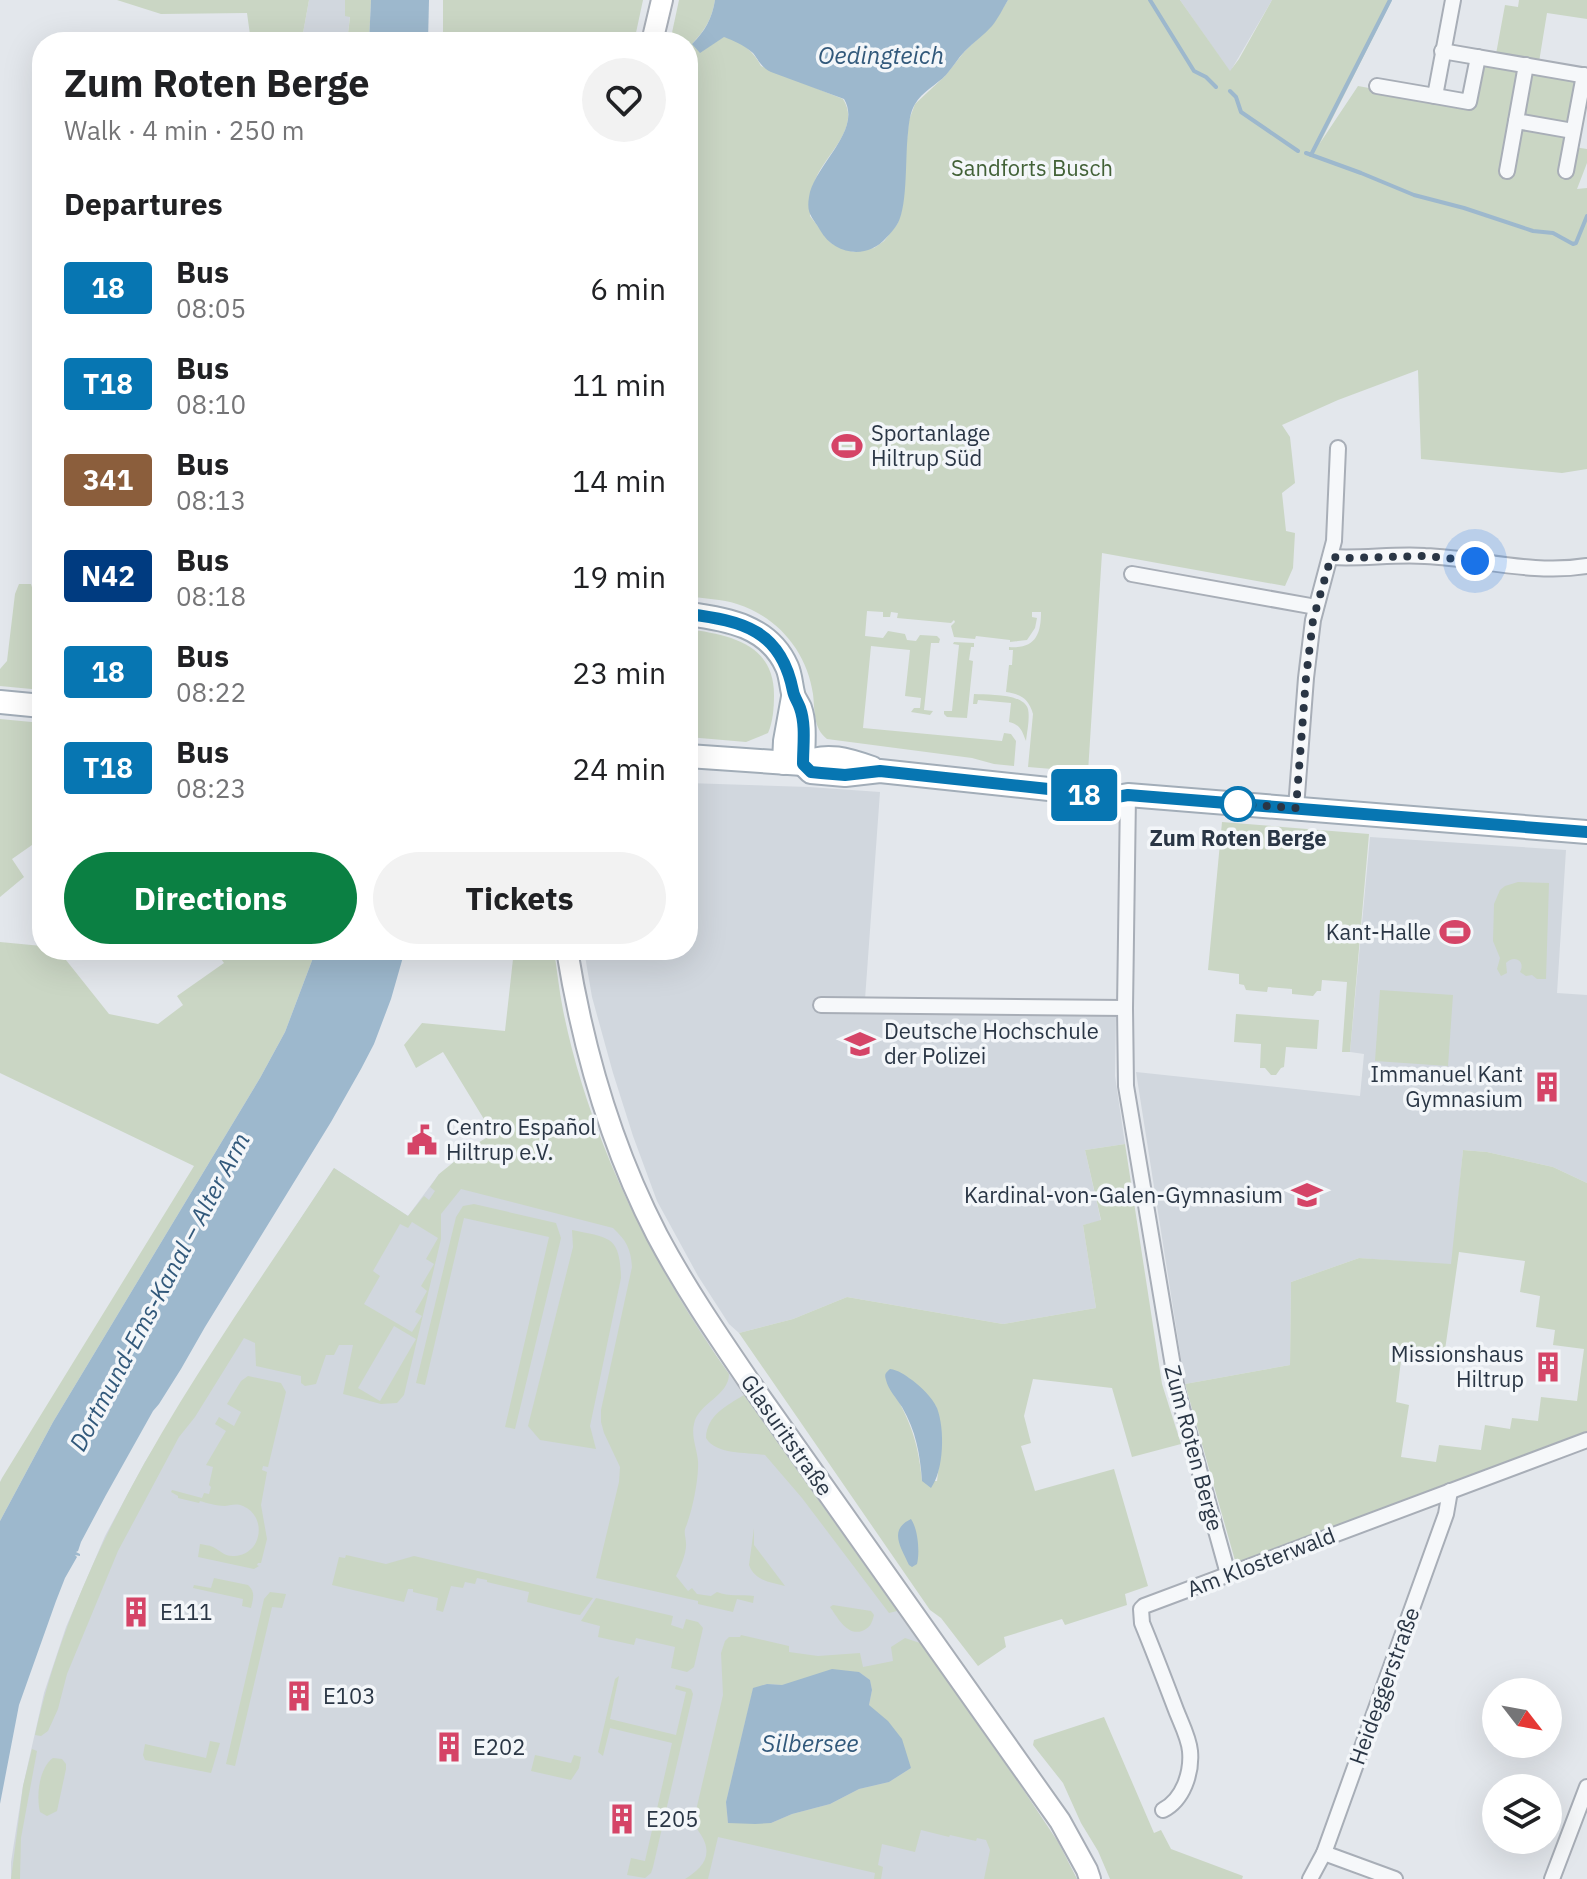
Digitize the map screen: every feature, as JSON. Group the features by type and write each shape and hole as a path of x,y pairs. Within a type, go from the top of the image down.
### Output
{"main road":[{"path":"654,32 662,0"},
{"path":"698,615 745,625 776,650 788,669 794,695 786,733 793,763"},
{"path":"0,702 32,705"},
{"path":"698,757 793,763 822,757 847,760 880,771 1058,790 1113,788 1128,795 1587,832"},
{"name":"Glasuritstraße","path":"569,960 581,1026 605,1110 637,1193 672,1262 748,1380 1060,1821 1090,1879"}],"street":[{"path":"1435,96 1453,0"},
{"path":"1442,51 1585,75 1566,171"},
{"path":"1377,86 1469,102 1478,57"},
{"path":"1507,171 1526,65"},
{"path":"1516,121 1573,131"},
{"path":"1296,808 1306,678 1316,607 1334,541 1338,448"},
{"path":"1331,557 1425,556 1524,568 1587,566"},
{"path":"1132,574 1316,607"},
{"name":"Zum Roten Berge","path":"1128,795 1126,1086 1179,1400 1228,1574"},
{"path":"821,1005 1125,1008"},
{"name":"Am Klosterwald","path":"1163,1810 1176,1803 1181,1795 1190,1752 1142,1623 1141,1609 1587,1440"},
{"name":"Heideggerstraße","path":"1310,1879 1324,1853 1446,1514 1450,1491"},
{"path":"1552,1879 1587,1787"},
{"path":"1324,1853 1395,1879"}],"shaded area":[{"path":"309,0 345,0 345,15 350,16 348,32 303,32"},
{"path":"1180,0 1272,0 1230,72"},
{"name":"Deutsche Hochschule der Polizei","path":"698,783 880,792 864,1013 1116,1015 1115,1076 1125,1144 1085,1150 1101,1221 1083,1225 1096,1308 1003,1324 847,1297 793,1319 739,1333 729,1324 698,1276 657,1201 633,1136 592,997 586,960 698,960"},
{"name":"Kardinal-von-Galen-Gymnasium","path":"1370,837 1566,850 1557,993 1587,995 1587,1183 1553,1167 1487,1152 1463,1150 1452,1265 1359,1258 1291,1282 1290,1365 1185,1384 1136,1072 1360,1096 1364,1054 1350,1052"},
{"path":"334,1168 408,1216 439,1174 631,1205 667,1277 717,1357 1018,1782 1058,1842 1077,1879 11,1879 23,1786 44,1693 66,1627 105,1536 145,1462 208,1360"}],"green space":[{"path":"117,0 309,0 303,32 250,32 247,13 161,14"},
{"path":"345,0 371,0 369,32 348,32 350,17 345,16"},
{"path":"443,0 643,0 636,32 443,32"},
{"path":"679,0 715,0 707,24 698,37 698,32 672,32"},
{"name":"Sandforts Busch","path":"1008,0 1180,0 1230,71 1272,0 1392,0 1320,143 1358,86 1474,107 1483,68 1496,54 1505,5 1518,7 1519,0 1587,0 1587,19 1547,13 1539,62 1578,80 1574,147 1587,149 1587,163 1577,189 1587,188 1587,469 1562,473 1421,459 1418,370 1282,425 1290,437 1295,483 1282,493 1286,531 1295,533 1293,568 1285,586 1102,553 1088,772 1028,767 1033,714 1024,698 1006,692 1013,650 1009,647 1025,646 1035,639 1041,612 1032,612 1032,617 1037,618 1027,640 1010,642 976,636 975,639 954,637 951,626 954,620 951,623 897,618 898,613 891,612 890,617 883,617 883,612 867,611 865,636 883,638 888,631 905,634 907,640 916,641 920,635 940,639 939,643 931,643 924,710 933,711 930,715 911,712 914,708 920,708 921,698 905,696 910,650 871,646 863,728 1002,741 1004,733 1011,734 1016,741 1014,766 827,739 817,724 810,679 797,650 765,618 725,601 698,597 698,42 717,37 731,39 746,47 761,66 843,99 848,120 840,140 816,178 810,216 831,243 854,252 874,248 898,223 909,120 915,104 993,24"},
{"path":"19,584 31,584 32,689 0,686 0,669 7,661 15,594"},
{"path":"698,631 746,645 758,653 772,677 773,714 768,733 746,742 698,738"},
{"path":"954,642 974,643 969,660 973,661 967,718 947,717 944,714 944,711 952,711 959,645"},
{"path":"974,694 1004,696 1025,704 1029,717 1026,741 1019,727 1009,722 1011,703 978,700 977,704 973,704"},
{"path":"0,719 32,722 32,845 12,859 24,877 0,897"},
{"path":"1222,822 1369,834 1350,1052 1342,1052 1347,982 1322,980 1321,991 1313,996 1292,994 1292,989 1268,987 1267,992 1246,990 1244,985 1239,984 1239,974 1208,970"},
{"path":"1518,882 1549,883 1546,979 1520,972 1521,965 1516,959 1506,963 1507,973 1501,976 1497,969 1500,958 1493,941 1494,904 1500,890"},
{"path":"0,942 32,945 32,960 66,960 109,1014 158,1024 183,1005 177,996 224,963 222,960 312,960 285,1032 260,1078 53,1422 0,1521 2,1478 194,1166 0,1073"},
{"path":"513,960 556,960 574,1058 607,1154 650,1246 729,1374 724,1388 701,1410 694,1424 697,1477 685,1529 685,1551 676,1576 688,1591 692,1588 697,1594 711,1596 717,1592 754,1596 753,1603 737,1599 733,1612 596,1578 619,1482 620,1467 604,1433 601,1410 632,1267 629,1250 613,1228 461,1189 441,1214 441,1239 404,1395 397,1403 381,1404 343,1394 353,1345 339,1345 334,1355 326,1355 316,1384 305,1386 301,1383 301,1376 256,1366 255,1343 244,1338 179,1437 118,1551 67,1674 58,1709 48,1731 41,1736 35,1735 57,1657 85,1582 119,1510 200,1370 334,1168 408,1216 424,1196 429,1200 435,1191 430,1187 439,1174 464,1151 493,1134 443,1052 416,1068 404,1045 422,1023 505,1031","holes":["412,1222 438,1238 426,1259 434,1264 421,1286 427,1291 415,1312 422,1316 412,1332 364,1304 380,1276 373,1271 400,1224 408,1228","394,1326 416,1339 380,1401 358,1388"]},
{"path":"1380,990 1453,995 1448,1066 1375,1061"},
{"path":"1236,1014 1319,1020 1317,1049 1286,1047 1284,1067 1276,1075 1271,1075 1265,1068 1260,1068 1261,1044 1234,1042"},
{"path":"1125,1144 1162,1384 1181,1444 1132,1457 1112,1388 1033,1379 1024,1416 1031,1443 1021,1446 1035,1491 1114,1469 1148,1586 1125,1594 1127,1605 1065,1625 1062,1619 1004,1637 1006,1647 978,1666 941,1618 930,1610 739,1333 793,1319 847,1297 1003,1324 1096,1308 1083,1225 1101,1220 1085,1150","holes":["886,1379 936,1406 942,1440 937,1481 922,1481 911,1427"]},
{"path":"1463,1150 1487,1152 1553,1167 1587,1183 1587,1432 1236,1564 1185,1384 1290,1365 1291,1282 1359,1258 1451,1264","holes":["1459,1252 1525,1261 1520,1292 1540,1296 1536,1327 1555,1330 1553,1345 1584,1349 1577,1401 1541,1397 1538,1421 1512,1418 1510,1429 1485,1425 1481,1450 1439,1445 1436,1462 1401,1457 1409,1405 1396,1402 1402,1352 1444,1357"]},
{"path":"474,1204 556,1223 561,1238 515,1429 505,1427 549,1237 464,1218 425,1385 416,1383 456,1217 463,1206"},
{"path":"572,1230 610,1241 615,1246 620,1264 621,1278 590,1426 596,1449 540,1440 528,1426 573,1247"},
{"path":"248,1376 281,1383 286,1392 268,1467 263,1466 262,1470 267,1472 261,1505 267,1539 261,1563 254,1569 198,1557 200,1544 232,1556 251,1549 256,1542 258,1526 251,1511 238,1505 199,1503 178,1498 171,1492 202,1498 204,1493 209,1494 213,1467 206,1465 226,1431 215,1424 219,1417 234,1426 241,1412 227,1404 241,1381"},
{"path":"744,1395 897,1611 889,1613 802,1498 765,1455 724,1450 706,1438 714,1417"},
{"path":"754,1528 754,1545 785,1586 764,1580 749,1565"},
{"path":"346,1555 386,1564 414,1556 593,1598 580,1615 574,1614 527,1602 529,1592 477,1578 475,1584 465,1582 463,1588 451,1586 443,1612 436,1610 438,1598 413,1592 413,1589 408,1589 404,1602 332,1585 339,1557 345,1558"},
{"path":"214,1578 248,1585 253,1593 251,1608 242,1606 243,1599 193,1588 194,1585 211,1588"},
{"path":"270,1592 286,1594 282,1608 272,1607 235,1766 226,1764 264,1599"},
{"path":"596,1598 673,1616 671,1625 683,1629 686,1619 698,1622 703,1628 694,1667 687,1672 671,1668 675,1647 636,1638 634,1645 598,1637 600,1626 581,1621"},
{"path":"830,1607 871,1611 874,1615 867,1628 852,1631 836,1616"},
{"path":"729,1637 789,1646 789,1652 818,1656 860,1653 863,1667 893,1661 891,1647 905,1638 920,1643 1058,1842 1077,1879 984,1879 990,1850 986,1840 949,1837 921,1830 915,1852 882,1844 878,1865 883,1867 881,1879 874,1879 875,1873 718,1837 708,1879 685,1879 705,1860 705,1843 694,1819 723,1695 721,1653","holes":["859,1672 870,1680 869,1705 911,1768 889,1782 859,1789 830,1804 771,1823 728,1823 726,1802 753,1689 767,1684 782,1685"]},
{"path":"619,1676 610,1719 676,1735 686,1692 675,1689 676,1685 691,1689 693,1694 653,1867 645,1878 627,1875 631,1858 645,1861 672,1743 610,1728 603,1756 598,1752 615,1679"},
{"path":"1104,1717 1154,1833 1161,1830 1171,1849 1243,1876 1242,1879 1110,1879 1063,1783 1033,1745 1034,1740"},
{"path":"210,1741 220,1743 211,1773 145,1760 143,1755 145,1744 206,1758"},
{"path":"32,1749 37,1751 21,1838 20,1879 11,1879 23,1786"},
{"path":"535,1755 571,1763 574,1755 581,1757 579,1768 571,1780 531,1771"},
{"path":"53,1758 62,1759 66,1769 57,1811 47,1816 40,1812 38,1798 44,1768"}],"water":[{"path":"371,0 429,0 428,32 369,32"},
{"name":"Oedingteich","path":"715,0 1008,0 992,26 913,107 907,143 905,192 898,223 878,245 860,252 842,249 826,238 809,212 808,203 819,173 843,136 848,111 844,99 771,72 750,50 724,37 700,53 698,37 712,13"},
{"name":"Dortmund-Ems-Kanal – Alter Arm","path":"312,960 402,960 391,999 361,1069 153,1411 76,1552 80,1556 75,1555 77,1557 65,1578 19,1705 0,1804 0,1521 53,1422 285,1032"},
{"path":"890,1369 915,1383 937,1408 942,1449 939,1471 931,1488 922,1481 911,1425 887,1383 885,1374"},
{"path":"911,1519 918,1547 917,1564 912,1567 898,1539 900,1528"},
{"name":"Silbersee","path":"832,1669 859,1672 870,1680 869,1705 888,1721 902,1739 911,1768 889,1782 859,1789 830,1804 771,1823 728,1823 726,1802 753,1688 767,1684 782,1685"}],"waterway":[{"path":"1150,0 1194,71 1216,87"},
{"path":"1311,155 1390,0"},
{"path":"1230,91 1236,97 1241,112 1298,151"},
{"path":"1306,153 1414,195 1533,231 1553,233 1573,244 1587,216"}],"bus line":[{"name":"18","path":"698,615 745,625 776,650 788,669 801,710 803,764 811,772 845,775 880,771 1058,790 1104,798 1128,795 1587,832"}],"place":[{"name":"Sportanlage Hiltrup Süd","path":"847,446"},
{"name":"Zum Roten Berge","path":"1238,804"},
{"name":"Kant-Halle","path":"1455,932"},
{"name":"Deutsche Hochschule der Polizei","path":"860,1044"},
{"name":"Immanuel Kant Gymnasium","path":"1547,1087"},
{"name":"Centro Español Hiltrup e.V.","path":"422,1140"},
{"name":"Kardinal-von-Galen-Gymnasium","path":"1307,1195"},
{"name":"Missionshaus Hiltrup","path":"1548,1367"},
{"name":"E111","path":"136,1612"},
{"name":"E103","path":"299,1696"},
{"name":"E202","path":"449,1747"},
{"name":"E205","path":"622,1819"}],"route":[{"path":"1238,804 1296,808 1313,620 1331,557 1403,555 1475,561"}]}
